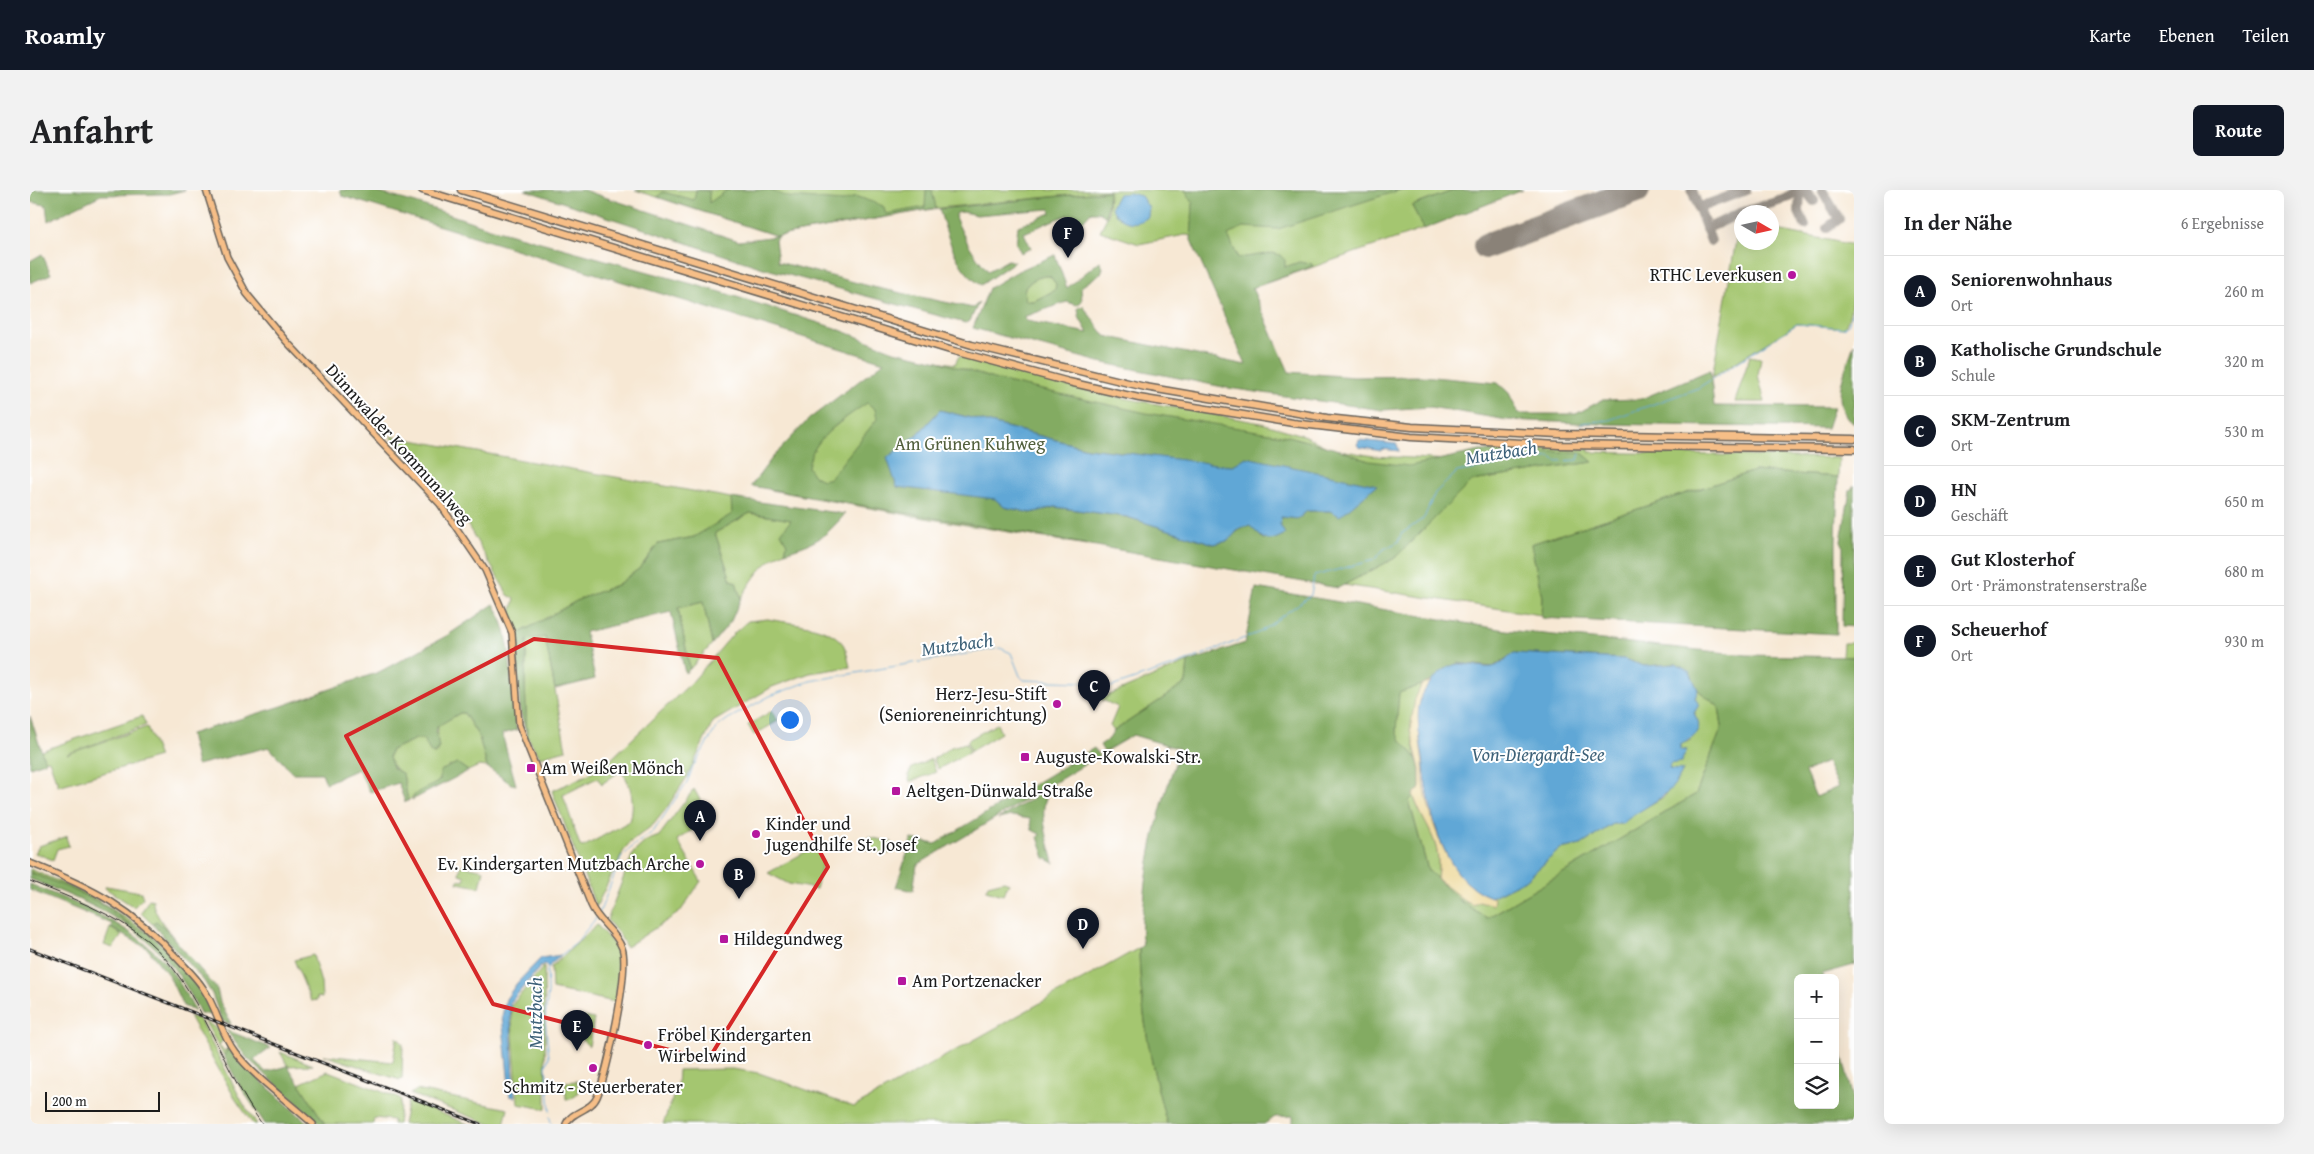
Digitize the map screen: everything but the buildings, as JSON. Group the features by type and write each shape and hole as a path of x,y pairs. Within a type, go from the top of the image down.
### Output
{"highway":[{"path":"422,190 950,350 1069,382 1139,398 1369,434 1486,442 1854,449"},
{"path":"461,190 972,346 1144,387 1369,424 1550,434 1854,439"}],"main road":[{"name":"Dünnwalder Kommunalweg","path":"206,190 227,257 247,294 286,340 440,504 485,570 504,610 514,639 519,725 596,915 619,940 624,953 624,965 612,1046 597,1097 590,1106 568,1119 566,1124"},
{"path":"30,863 104,896 134,916 157,936 202,987 223,1034 238,1055 313,1124"}],"highlighted area":[{"path":"534,639 718,658 828,867 708,1060 493,1004 346,736"}],"green space":[{"path":"30,190 185,190 169,194 101,195 48,221 46,205 30,202"},
{"name":"Am Grünen Kuhweg","path":"340,190 369,190 416,203 490,228 721,292 835,328 894,351 938,361 997,380 1146,413 1288,436 1340,450 1369,461 1409,466 1480,451 1581,452 1593,462 1472,481 1395,558 1338,588 751,486 772,458 809,419 884,362 342,196","holes":["867,403 875,409 877,419 830,478 823,480 814,476 808,467 811,457 822,438","940,410 1087,448 1376,486 1330,511 1307,511 1298,519 1281,516 1280,525 1264,540 1250,526 1214,544 1127,517 1055,507 1031,513 1004,507 996,499 888,458 918,434"]},
{"path":"525,190 583,190 739,241 777,236 657,197 663,192 694,200 696,190 709,191 709,203 727,190 769,190 788,197 843,201 856,196 883,206 886,214 925,207 926,190 932,190 936,208 778,236 775,240 778,262 873,287 973,308 979,302 970,321 965,323 763,268"},
{"path":"635,190 1455,190 1412,206 1424,229 1252,288 1229,239 1185,235 1139,244 1100,231 1108,215 1109,191 939,208 778,236"},
{"path":"1185,190 1400,190 1278,229 1243,227 1228,235 1238,258 1273,253 1280,255 1285,260 1285,267 1299,262 1312,264 1313,266 1252,288 1289,372 1354,377 1422,376 1498,383 1509,393 1519,414 1576,414 1602,400 1641,399 1710,370 1714,406 1834,407 1827,428 1602,424 1507,420 1430,407 1382,410 1228,388 1099,362 973,328 989,288 1018,271 1055,255 1067,288 1100,261 1103,268 1101,273 1081,287 1082,301 1077,305 1067,302 1023,317 1027,321 1088,333 1079,317 1078,308 1083,306 1105,336 1246,365 1191,240 1193,203","holes":["1042,276 1050,276 1056,284 1055,290 1034,301 1026,301 1024,290 1035,279"]},
{"path":"1455,190 1523,190 1424,229 1412,206"},
{"path":"1109,191 1106,217 1099,212 1091,212 1083,221 1081,234 1075,236 1069,215 1052,221 1024,233 1031,248 1021,253 1016,243 1018,226 1051,213 1050,209 976,215 963,212 957,213 955,217 965,239 988,271 1008,260 1014,262 981,285 972,278 959,261 949,241 939,209"},
{"name":"RTHC Leverkusen","path":"1779,230 1854,245 1853,289 1850,312 1844,328 1797,324 1712,377 1734,250 1779,250"},
{"path":"42,254 51,274 30,283 30,261"},
{"path":"1050,276 1056,284 1055,290 1034,301 1026,301 1024,290 1028,284 1038,278"},
{"path":"1854,344 1854,424 1841,407 1840,397 1843,375"},
{"name":"Am Grünen Kuhweg","path":"959,356 1107,395 1261,423 1303,435 1329,448 1373,456 1450,460 1536,448 1589,449 1589,452 1839,458 1838,477 1754,471 1531,544 1542,597 1541,615 1344,585 1395,558 1472,481 1592,462 1587,457 1086,545 770,490 790,462 921,358 955,364"},
{"path":"1750,356 1761,358 1758,375 1765,402 1735,402"},
{"path":"390,436 731,498 733,514 694,537 658,544 640,568 617,585 580,599 516,635 511,613 515,599 508,595 460,512"},
{"path":"1754,471 1838,477 1836,634 1541,618 1542,597 1531,544"},
{"path":"1854,485 1854,627 1842,626 1843,545 1841,541 1850,491"},
{"path":"731,498 845,514 818,539 805,546 785,552 787,544 781,533 791,520 750,513 715,533 731,580 736,582 741,598 731,621 712,644 703,602 678,608 690,669 685,673 671,612 585,632 595,679 555,689 545,637 527,640 525,682 527,736 520,711 516,635 580,599 617,585 640,568 658,544 694,537 732,514"},
{"path":"750,513 792,520 785,552 764,566 741,598 736,582 731,580 715,533"},
{"path":"1256,588 1506,630 1747,655 1854,657 1854,965 1822,974 1794,974 1794,1109 1839,1109 1839,1043 1854,1103 1854,1124 1293,1124 1293,1116 1275,1117 1264,1124 1167,1124 1147,1037 1139,948 1143,945 1142,919 1152,844 1167,787 1180,749 1133,735 1104,752 1100,745 1109,739 1114,731 1186,683 1188,662 1245,643","holes":["1514,653 1624,659 1644,666 1676,664 1690,672 1698,690 1719,707 1722,727 1696,794 1487,918 1460,901 1428,870 1409,801 1420,789 1419,767 1415,756 1400,739 1396,731 1399,693 1433,681 1439,674 1458,663 1493,667","1826,762 1838,787 1816,797 1805,772"]},
{"path":"703,602 712,644 690,669 678,608"},
{"path":"494,604 501,618 509,649 517,730 502,734 516,785 511,784 487,767 479,737 464,713 460,713 438,726 436,730 439,748 434,754 431,753 423,739 416,739 391,750 389,757 393,768 403,774 408,801 405,802 398,783 370,792 358,769 326,783 322,773 292,773 269,747 197,765 190,734 279,707 379,672 448,635"},
{"path":"768,619 808,626 828,632 843,644 850,667 810,673 772,687 713,722 687,777 653,825 629,843 596,907 552,791 593,772 607,763 692,682 734,633 748,621","holes":["620,771 630,787 632,801 630,821 583,847 580,846 563,795 597,778 602,784"]},
{"path":"545,636 566,750 540,757 527,736 525,682 527,640"},
{"path":"1843,643 1854,643 1854,657 1842,657"},
{"path":"1188,662 1186,683 1114,731 1110,726 1118,707 1100,699"},
{"path":"1422,684 1416,701 1413,721 1413,741 1417,758 1397,737 1398,693"},
{"path":"1698,690 1719,707 1722,727 1696,794 1487,918 1455,897 1440,884 1428,870 1409,800 1413,794 1435,843 1438,865 1437,879 1456,892 1466,903 1494,899 1491,897 1527,879 1560,849 1581,845 1613,824 1622,824 1633,814 1664,797 1683,771 1669,769 1670,764 1687,750 1680,750 1680,744 1690,741 1695,718 1695,697"},
{"path":"772,711 778,721 754,735 748,725"},
{"path":"460,713 464,713 479,737 487,767 479,766 468,771 461,766 452,765 436,784 417,793 408,801 403,774 393,767 389,758 391,750 416,739 423,739 434,754 437,753 438,725"},
{"path":"30,716 45,762 30,767"},
{"path":"142,716 146,725 67,754 147,727 159,757 58,786 58,779 56,780 49,760 44,761 41,751"},
{"path":"997,724 1001,733 971,751 968,740"},
{"path":"966,743 970,752 938,769 933,759 951,747"},
{"path":"1094,748 1099,756 917,865 913,891 896,887 912,839 935,844"},
{"path":"931,759 936,772 910,782 908,775 912,768"},
{"path":"457,763 468,771 412,800 417,793 440,780 440,771"},
{"path":"1055,785 1048,793 1044,812 1046,833 1054,863 1045,858 1038,837 1040,834 1032,830 1030,819 1012,816 998,819"},
{"path":"694,789 710,818 677,840 701,881 680,912 626,947 619,934 607,920 633,853 646,841 659,836"},
{"path":"68,836 66,837 69,846 57,849 53,860 35,853 39,846"},
{"path":"868,837 892,842 889,854 865,849"},
{"path":"814,847 823,861 816,889 789,884 768,873"},
{"path":"461,865 484,870 480,887 457,883 458,880 464,881 465,876 459,874"},
{"path":"30,869 89,894 148,932 140,931 104,905 79,892 30,872"},
{"path":"30,872 87,896 105,906 131,925 148,932 176,959 196,983 209,1005 211,1015 200,1013 185,985 169,962 150,943 108,914 30,879"},
{"path":"1004,881 1009,883 1003,895 986,890 988,885"},
{"path":"30,884 121,926 153,950 175,976 195,1011 183,1006 169,976 147,948 111,928 112,924 30,890"},
{"path":"106,886 141,892 143,898 134,907 105,888"},
{"path":"149,899 153,900 158,916 178,944 156,921 152,924 141,913"},
{"path":"156,921 164,927 217,989 220,1002 231,1024 222,1021 212,994 204,981 152,924"},
{"path":"597,925 621,953 615,1002 552,989 551,967"},
{"path":"110,928 122,935 113,948 104,945"},
{"path":"1139,948 1147,1037 1167,1124 663,1124 677,1086 678,1070 732,1069 759,1073 854,1107"},
{"path":"313,955 321,983 322,998 317,997 317,1000 311,1001 294,960"},
{"path":"544,966 546,1109 518,1104 511,1006"},
{"path":"189,1016 199,1019 244,1105 257,1124 253,1124 236,1100"},
{"path":"578,1016 594,1019 589,1046 576,1035"},
{"path":"205,1022 214,1027 223,1040 219,1045 224,1051 228,1048 224,1056"},
{"path":"226,1030 271,1048 254,1060 266,1072 288,1066 325,1124 320,1124 247,1058"},
{"path":"397,1037 403,1044 402,1079 400,1080 324,1055 393,1062"},
{"path":"228,1048 241,1063 309,1124 265,1124 238,1083 224,1056"},
{"path":"280,1052 313,1065 288,1066"},
{"path":"328,1071 401,1099 398,1124 393,1124 393,1120 374,1118 373,1124 325,1124 299,1084"},
{"path":"577,1081 578,1094 571,1099 566,1099 565,1082"},
{"path":"417,1090 508,1109 504,1124 490,1124 410,1094"},
{"path":"408,1100 468,1124 403,1124"}],"sand":[{"path":"1433,681 1422,698 1419,717 1427,800 1437,834 1454,866 1478,890 1494,898 1493,905 1479,901 1473,905 1437,879 1438,865 1435,843 1413,794 1420,789 1420,769 1410,730 1415,699 1422,684"}],"water":[{"path":"1130,193 1141,196 1149,208 1148,217 1132,223 1122,220 1111,207 1118,194"},
{"path":"940,410 1087,448 1232,466 1246,457 1377,485 1340,516 1330,511 1307,511 1298,519 1281,517 1280,525 1285,534 1273,539 1262,538 1250,526 1240,528 1228,541 1214,544 1127,517 1055,507 1031,513 1004,507 995,499 897,487 887,458 918,434"},
{"path":"1359,440 1397,444 1399,451 1381,449 1381,451 1359,447 1357,445"},
{"name":"Von-Diergardt-See","path":"1514,653 1624,659 1644,666 1676,664 1690,672 1698,690 1695,698 1699,705 1694,713 1699,725 1694,736 1680,745 1680,750 1687,750 1681,762 1670,764 1669,769 1683,770 1672,788 1664,795 1622,824 1613,824 1581,845 1560,849 1527,879 1491,897 1473,888 1459,874 1439,838 1428,796 1418,714 1421,697 1425,690 1446,669 1456,664 1492,667"},
{"path":"561,955 548,967 544,964 541,966 510,1003 515,1097 510,1096 502,1016 506,999 517,983 541,958"}],"waterway":[{"name":"Mutzbach","path":"1580,427 1582,423 1609,420 1698,388 1797,324 1844,328 1848,325 1854,306"},
{"name":"Mutzbach","path":"599,914 621,858 634,845 653,832 687,782 693,767 716,728 728,719 770,696 810,681 1000,648 1011,653 1020,676 1024,680 1081,682 1108,688 1179,664 1260,632 1311,595 1314,576 1374,560 1384,549 1398,542 1401,534 1424,518 1435,493 1457,472 1551,457 1557,461 1578,460 1580,453"},
{"name":"Mutzbach","path":"560,956 575,944 597,917"},
{"name":"Mutzbach","path":"550,965 547,971 548,992 545,1019 549,1057 546,1066 550,1111"},
{"name":"Mutzbach","path":"550,1117 551,1124"}],"taxiway":[{"path":"1692,190 1711,241"},
{"path":"1698,208 1746,190"},
{"path":"1800,190 1799,212 1805,225"},
{"path":"1706,229 1740,213 1779,201 1800,190"},
{"path":"1805,190 1814,201"},
{"path":"1822,190 1839,219 1827,228"}],"runway":[{"path":"1486,246 1637,190"}],"tram line":[{"path":"30,881 121,922 148,941 166,959 196,1004 247,1102 262,1124"}],"railway":[{"path":"30,949 480,1124"}],"place":[{"name":"Scheuerhof","path":"1068,258"},
{"name":"RTHC Leverkusen","path":"1792,275"},
{"name":"Herz-Jesu-Stift (Senioreneinrichtung)","path":"1057,704"},
{"name":"SKM-Zentrum","path":"1094,711"},
{"name":"Auguste-Kowalski-Str.","path":"1025,757"},
{"name":"Am Weißen Mönch","path":"531,768"},
{"name":"Aeltgen-Dünwald-Straße","path":"896,791"},
{"name":"Kinder und Jugendhilfe St. Josef","path":"756,834"},
{"name":"Seniorenwohnhaus","path":"700,841"},
{"name":"Ev. Kindergarten Mutzbach Arche","path":"700,864"},
{"name":"Katholische Grundschule","path":"739,899"},
{"name":"Hildegundweg","path":"724,939"},
{"name":"HN","path":"1083,949"},
{"name":"Am Portzenacker","path":"902,981"},
{"name":"Fröbel Kindergarten Wirbelwind","path":"648,1045"},
{"name":"Gut Klosterhof","path":"577,1051"},
{"name":"Schmitz - Steuerberater","path":"593,1068"}]}
